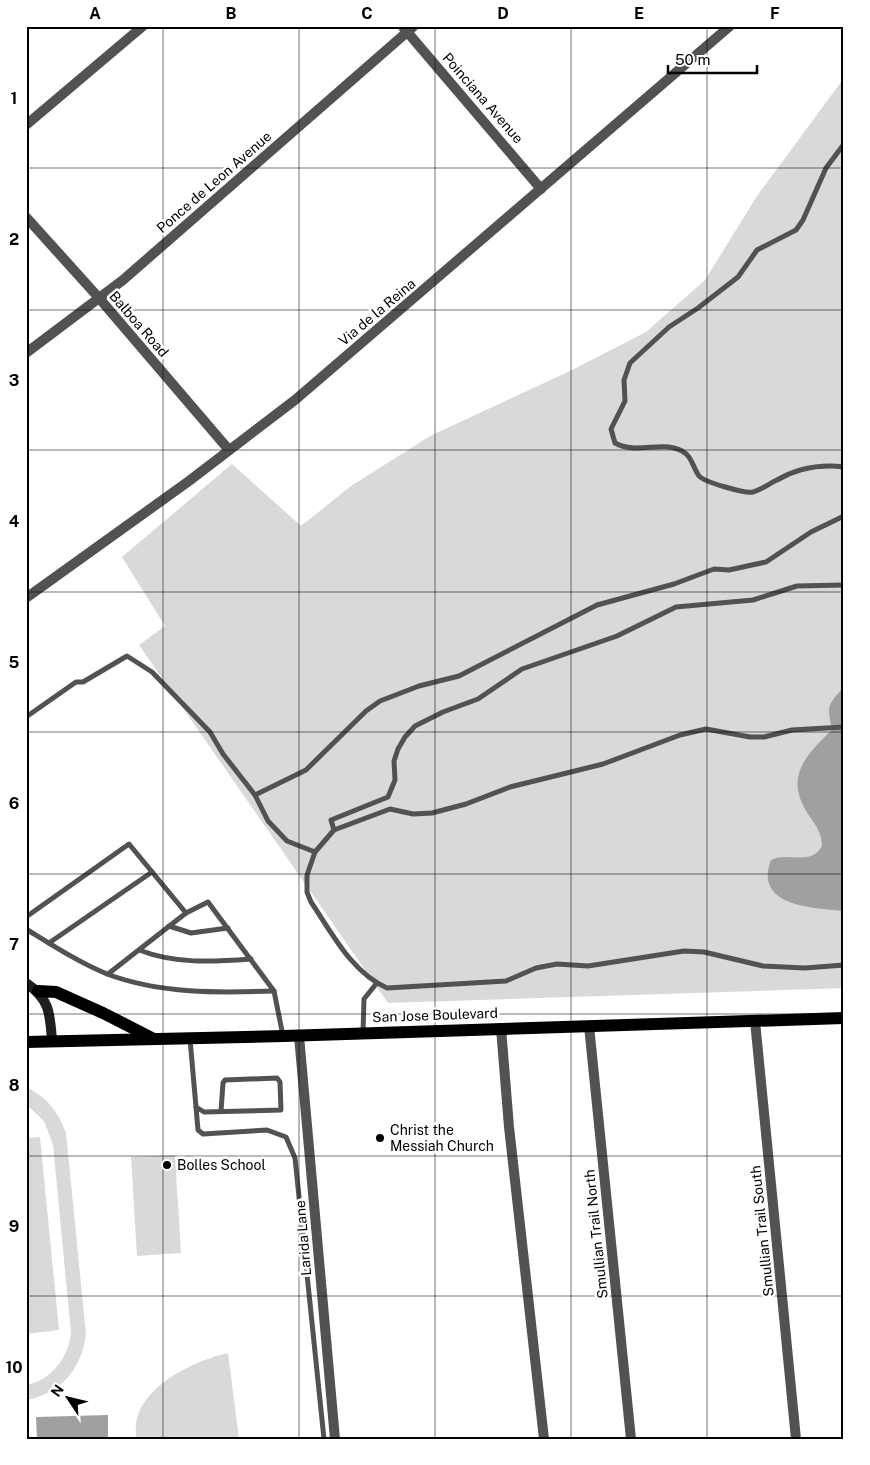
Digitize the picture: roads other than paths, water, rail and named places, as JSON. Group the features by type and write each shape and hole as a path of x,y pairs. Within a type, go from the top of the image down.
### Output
{"main road":[{"path":"26,983 38,991 46,1002 50,1017 52,1041"},
{"path":"38,991 56,992 103,1013 154,1040"},
{"name":"San Jose Boulevard","path":"26,1042 299,1036 844,1018"}],"street":[{"path":"26,125 143,26"},
{"name":"Via de la Reina","path":"26,598 295,400 730,26"},
{"name":"Poinciana Avenue","path":"408,28 541,189"},
{"name":"Ponce de Leon Avenue","path":"26,353 99,298 408,28"},
{"name":"Balboa Road","path":"26,217 99,298 229,450"},
{"name":"Smullian Trail South","path":"754,1021 796,1439"},
{"name":"Smullian Trail North","path":"589,1026 631,1439"},
{"path":"501,1028 509,1127 544,1439"},
{"name":"Larida Lane","path":"299,1036 336,1439"}],"lane":[{"path":"844,144 826,168 803,220 796,230 757,250 738,278 669,327 630,363 625,372 625,401 611,429 615,443 623,447 633,449 676,448 685,452 700,476 709,483 752,493 800,469 825,466 844,467"},
{"path":"255,795 306,770 366,711 380,701 419,686 459,676 597,605 674,584 714,569 729,570 766,562 811,532 844,516"},
{"path":"390,809 388,797 394,780 394,761 405,737 415,726 442,712 478,700 522,669 617,636 676,607 753,600 797,586 844,585"},
{"path":"26,717 76,682 83,682 127,656 152,672 210,732 223,754 255,795 268,821 287,841 315,852"},
{"path":"844,727 792,730 764,737 750,737 706,729 680,735 603,764 510,787 466,804 413,814 390,809 334,830 315,852 307,875 308,892 311,902 357,968 376,984 387,988 488,984 506,981 536,968 557,964 588,966 684,951 704,952 763,966 806,968 844,965"},
{"path":"334,830 331,820 388,797"},
{"path":"357,810 360,820"},
{"path":"26,917 129,844 186,913"},
{"path":"49,943 152,872"},
{"path":"108,974 186,913 208,902 274,991 284,1036"},
{"path":"169,926 190,933 228,928"},
{"path":"26,929 76,960 108,974 163,988 214,993 274,991"},
{"path":"139,950 160,958 211,962 251,959"},
{"path":"363,1033 364,999 376,984"},
{"path":"190,1039 198,1130 203,1134 267,1130 286,1136 295,1158 324,1439"},
{"path":"196,1107 204,1112 221,1112 281,1110 280,1082 277,1078 225,1080 223,1083 221,1112"}],"place":[{"name":"Christ the Messiah Church","path":"380,1138"},
{"name":"Bolles School","path":"167,1165"}]}
